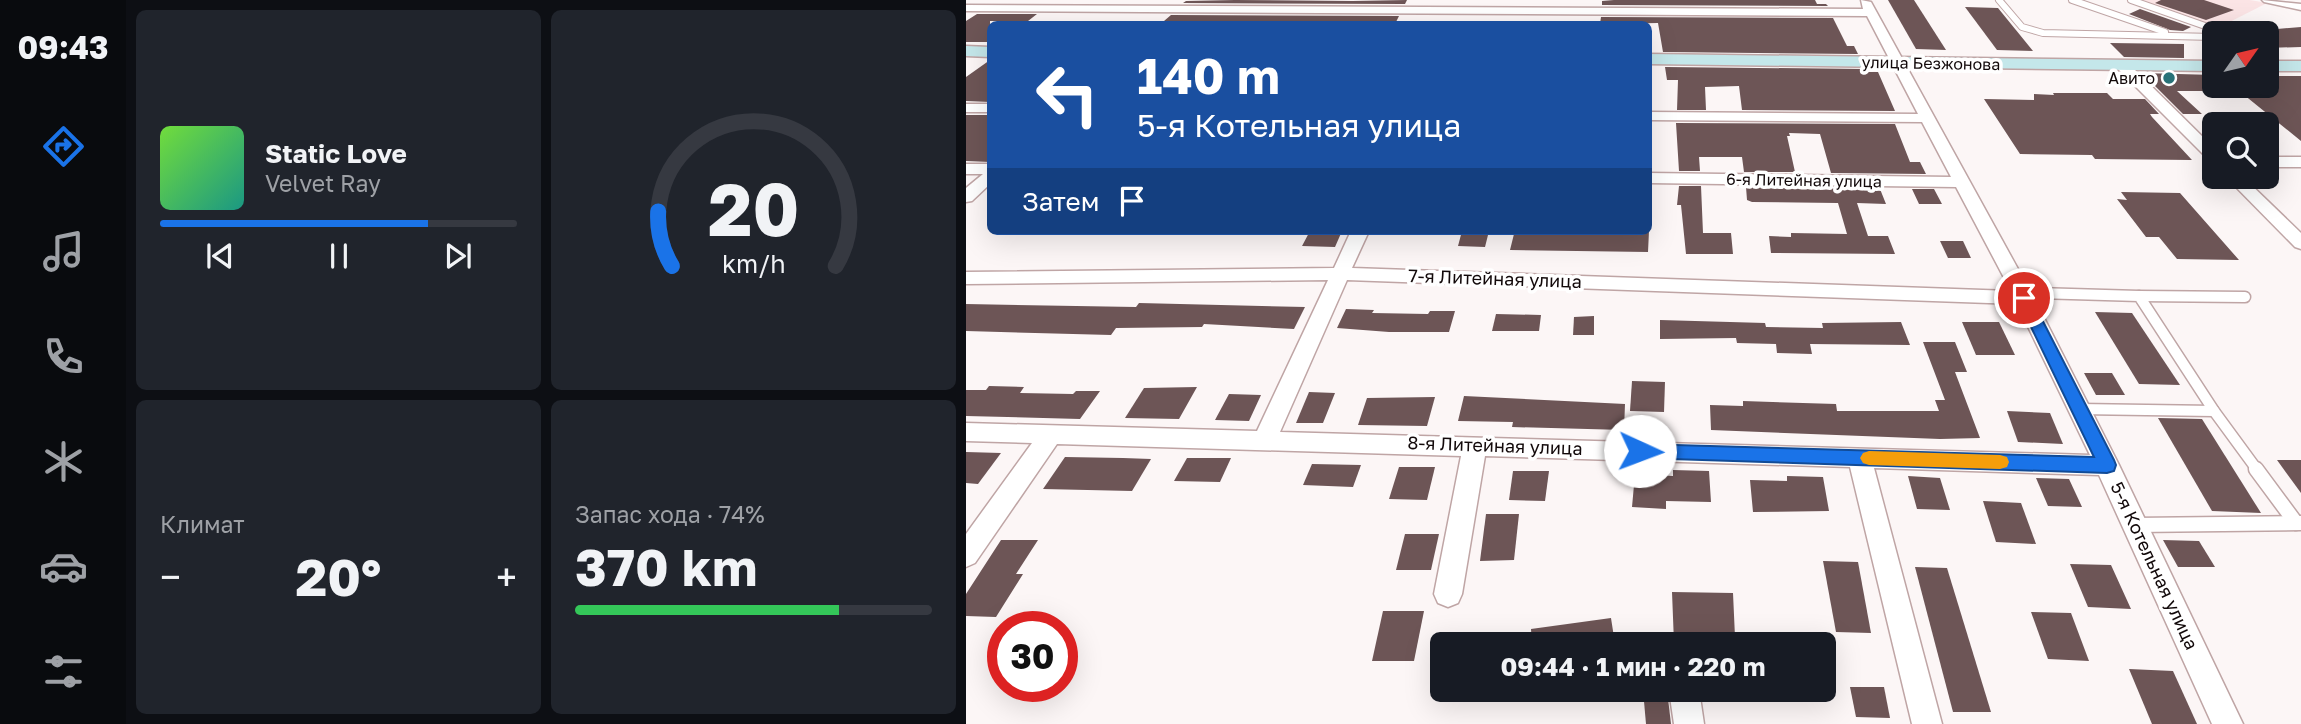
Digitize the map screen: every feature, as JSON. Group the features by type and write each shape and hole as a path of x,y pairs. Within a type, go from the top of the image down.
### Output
{"street":[{"path":"1153,21 1178,0"},
{"name":"5-я Котельная улица","path":"1864,0 2024,298 2107,465 2228,724"},
{"path":"2268,0 2301,6"},
{"path":"966,8 1466,6 1871,13"},
{"path":"966,51 987,52"},
{"name":"улица Безжонова","path":"1652,59 2202,66"},
{"path":"2123,66 2202,145"},
{"path":"2279,66 2301,66"},
{"path":"966,108 987,108"},
{"path":"1652,116 1927,118"},
{"path":"2279,162 2301,162"},
{"path":"966,169 987,169"},
{"name":"6-я Литейная улица","path":"1652,178 1960,182"},
{"path":"966,197 987,179"},
{"path":"2246,189 2301,243"},
{"path":"1265,439 1358,235"},
{"name":"7-я Литейная улица","path":"966,278 1340,274 2024,298"},
{"name":"8-я Литейная улица","path":"966,432 2107,465"},
{"path":"966,555 1051,435"},
{"path":"1448,594 1475,446"},
{"path":"1860,458 1927,724"},
{"path":"1686,702 1689,724"}],"lane":[{"path":"1999,0 2022,27 2043,33 2202,37"},
{"path":"2071,0 2176,36"},
{"path":"2130,0 2202,25"},
{"path":"2024,298 2037,293 2245,297"},
{"path":"2139,296 2214,411 2299,523"},
{"path":"2079,409 2214,411"},
{"path":"2135,525 2299,523"}],"shaded area":[{"path":"2128,0 2250,0 2267,3 2232,21 2202,21 2202,24"}],"building":[{"path":"1235,0 1407,0 1405,4 1183,3"},
{"path":"1815,0 1817,4 1828,6 1602,5 1602,1"},
{"path":"1888,0 1914,0 1946,50 1916,49"},
{"path":"2161,0 2204,0 2234,10 2206,20 2155,3"},
{"path":"1965,7 1998,8 2033,51 1997,50"},
{"path":"2140,9 2191,27 2183,31 2170,30 2129,14"},
{"path":"977,14 1037,14 1028,21 987,21 987,42 966,42 966,21"},
{"path":"1171,15 1399,16 1396,21 1164,21"},
{"path":"1601,17 1833,18 1847,46 1854,46 1858,54 1663,52 1658,23 1600,21"},
{"path":"2301,27 2301,47 2279,48 2279,29"},
{"path":"2110,43 2184,44 2184,58 2124,57"},
{"path":"987,62 987,102 966,101 966,77"},
{"path":"1665,67 1866,69 1868,72 1878,72 1895,111 1742,110 1739,86 1705,87 1706,110 1677,110 1678,80 1667,80"},
{"path":"2142,73 2202,75 2202,91 2177,91 2202,114 2183,114"},
{"path":"2279,76 2301,76 2301,141 2279,123 2279,112 2265,112 2248,98 2279,98"},
{"path":"2053,93 2107,93 2113,99 2145,99 2159,114 2150,114 2152,117 2192,160 2095,159 2092,155 2020,154 1984,99 2034,100 2034,94 2054,95"},
{"path":"966,115 987,115 987,162 966,161"},
{"path":"1676,123 1895,124 1910,162 1920,162 1926,174 1831,173 1820,134 1789,133 1790,136 1787,136 1795,172 1744,172 1742,157 1699,157 1700,171 1679,171"},
{"path":"1679,186 1701,186 1703,233 1731,233 1733,254 1686,254 1681,205 1677,205"},
{"path":"1746,187 1880,189 1886,204 1857,203 1868,236 1888,236 1895,254 1771,253 1769,236 1791,237 1791,233 1847,234 1838,203 1752,202 1747,200"},
{"path":"1912,189 1934,189 1942,204 1919,204"},
{"path":"2121,192 2180,193 2239,260 2177,259 2159,237 2146,237 2117,199 2127,200"},
{"path":"1308,235 1340,235 1335,247 1302,246"},
{"path":"1461,235 1488,235 1485,247 1458,246"},
{"path":"1514,235 1649,235 1648,252 1510,250"},
{"path":"1940,241 1963,241 1971,258 1948,258"},
{"path":"1139,303 1305,307 1294,329 1204,324 1202,327 1116,328 1111,335 966,331 966,304 1136,307"},
{"path":"1346,309 1374,310 1372,313 1428,314 1430,311 1455,311 1449,332 1389,332 1337,328"},
{"path":"2095,312 2132,313 2180,385 2139,384"},
{"path":"1496,314 1541,315 1539,331 1492,331"},
{"path":"1594,316 1594,335 1573,335 1574,317"},
{"path":"1660,320 1765,323 1766,327 1823,328 1822,323 1901,322 1910,345 1810,344 1812,354 1777,353 1776,344 1737,343 1736,338 1660,339"},
{"path":"1962,322 1999,322 2015,355 1976,355"},
{"path":"1923,342 1955,342 1967,372 1955,372 1980,438 1940,439 1711,430 1710,405 1743,406 1743,401 1836,404 1837,411 1939,411 1935,400 1945,400"},
{"path":"2084,373 2112,373 2125,395 2096,395"},
{"path":"1632,381 1665,382 1664,412 1630,411"},
{"path":"989,386 1024,387 1020,393 1073,394 1076,391 1100,391 1080,419 966,416 966,390 986,390"},
{"path":"1197,387 1179,419 1125,418 1144,388"},
{"path":"1309,392 1335,393 1323,423 1296,423"},
{"path":"1229,394 1261,395 1249,421 1215,420"},
{"path":"1464,396 1625,404 1624,430 1512,427 1513,422 1458,421"},
{"path":"1435,397 1427,426 1358,425 1367,398"},
{"path":"2007,411 2050,413 2063,444 2018,442"},
{"path":"2158,418 2202,419 2261,513 2212,511"},
{"path":"966,452 1001,453 978,484 966,483"},
{"path":"1065,457 1151,459 1132,491 1043,489"},
{"path":"1187,458 1231,458 1220,482 1174,481"},
{"path":"2277,460 2301,460 2301,493"},
{"path":"1312,464 1361,465 1353,487 1303,485"},
{"path":"1399,467 1435,467 1427,500 1389,499"},
{"path":"1673,470 1709,471 1711,502 1666,501 1666,509 1632,507 1635,474 1673,476"},
{"path":"1513,471 1549,471 1545,501 1509,500"},
{"path":"1787,476 1823,477 1829,511 1753,512 1750,480 1787,481"},
{"path":"1908,476 1940,478 1950,510 1917,509"},
{"path":"2036,478 2069,479 2082,507 2048,506"},
{"path":"1983,501 2021,503 2036,544 1996,542"},
{"path":"1486,514 1519,514 1514,560 1480,561"},
{"path":"1405,534 1439,534 1431,570 1396,570"},
{"path":"1001,540 1038,540 1016,574 1023,574 1000,611 987,611 987,617 966,616 966,594"},
{"path":"2163,540 2199,541 2215,567 2178,567"},
{"path":"1823,561 1858,562 1871,633 1836,632"},
{"path":"2070,564 2111,565 2131,609 2088,607"},
{"path":"1915,567 1947,568 1991,712 1953,712"},
{"path":"1672,592 1733,593 1735,632 1674,632"},
{"path":"1383,611 1424,611 1414,661 1372,661"},
{"path":"2031,612 2071,613 2089,661 2048,659"},
{"path":"1611,618 1613,632 1531,632 1531,629"},
{"path":"2129,669 2173,671 2197,724 2152,724"},
{"path":"1850,687 1884,687 1890,718 1856,717"},
{"path":"1644,702 1668,702 1671,724 1646,724"}],"slow traffic":[{"path":"1869,458 2000,462"}],"place":[{"name":"Авито","path":"2169,78"}],"route":[{"path":"1640,451 2107,465 2024,298"}]}
